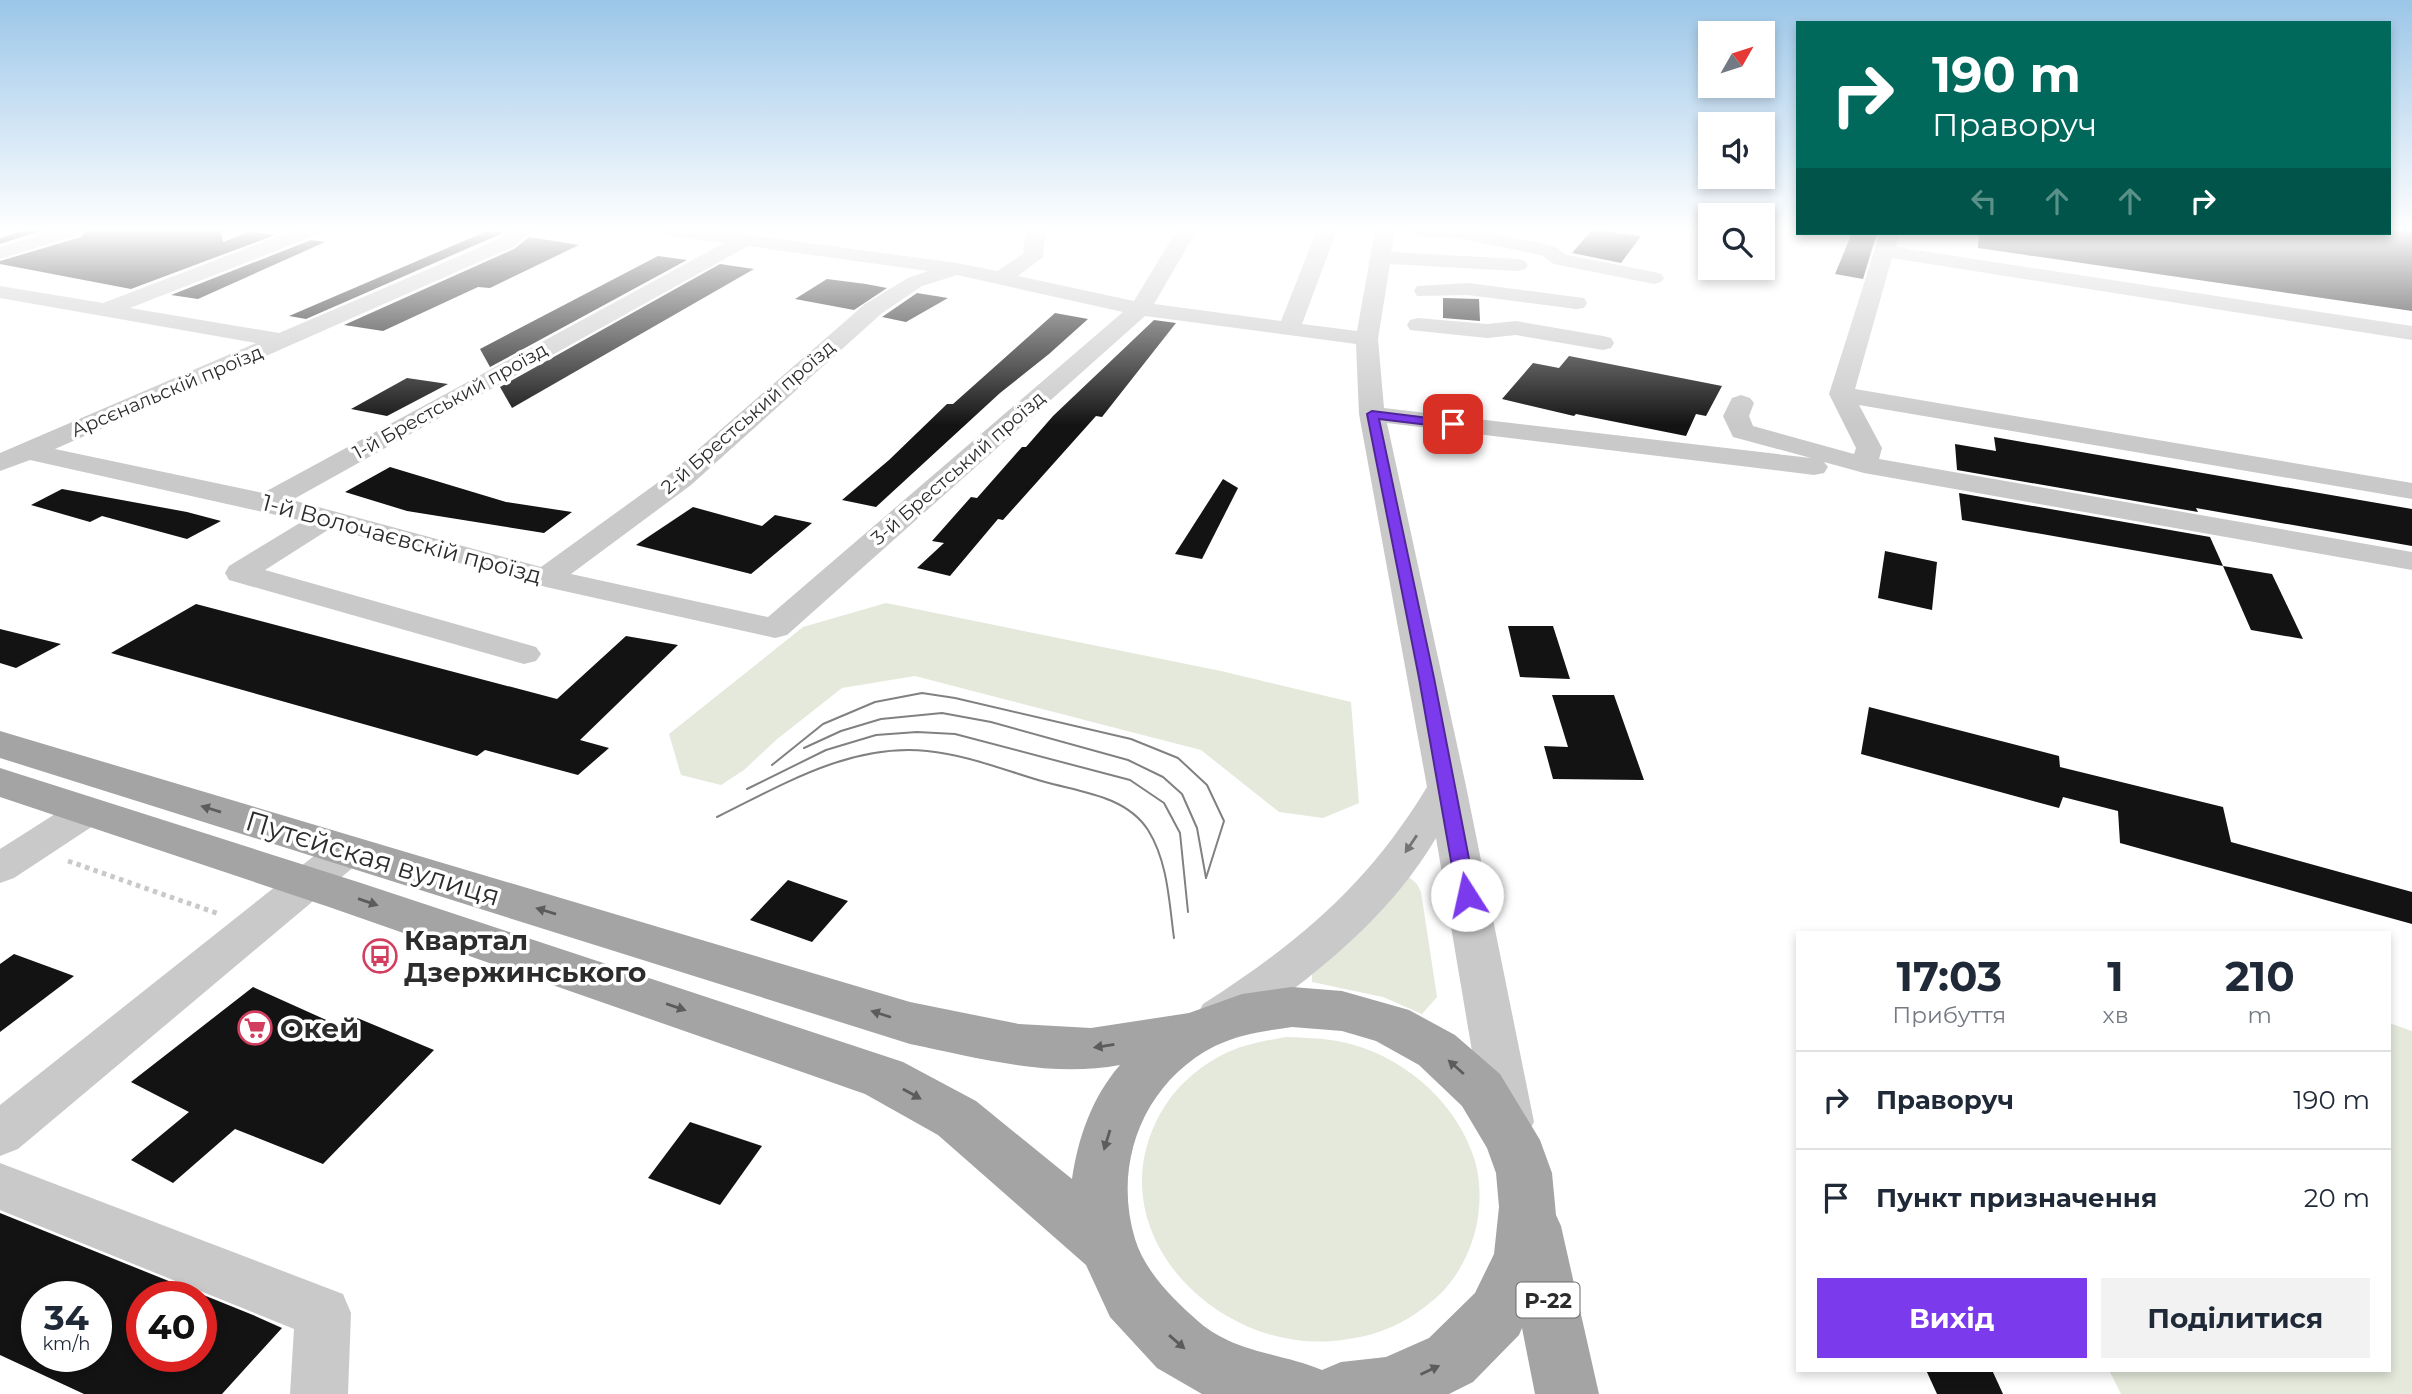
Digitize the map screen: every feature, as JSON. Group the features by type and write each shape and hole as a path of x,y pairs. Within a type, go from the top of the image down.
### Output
{"main road":[{"name":"Путєйская вулиця","path":"0,744 910,1023 1019,1045 1091,1049 1196,1032"},
{"name":"Путєйская вулиця","path":"0,782 884,1078 957,1118 1107,1245"},
{"path":"1264,1390 1179,1346 1132,1296 1107,1245 1098,1192 1105,1142 1125,1097 1157,1059 1196,1032 1242,1014 1292,1007 1342,1011 1391,1025 1437,1050 1481,1090 1512,1140 1524,1173 1528,1207 1523,1257 1497,1314 1451,1360 1388,1389 1341,1394"},
{"name":"Р-22","path":"1528,1207 1567,1394"}],"street":[{"path":"19,295 284,341"},
{"path":"107,309 143,295"},
{"name":"Арсєнальскій проїзд","path":"0,463 388,295"},
{"name":"1-й Брестський проїзд","path":"267,502 645,295"},
{"name":"2-й Брестський проїзд","path":"546,578 681,479 873,309 895,295"},
{"path":"1074,295 1140,309 1289,329 1487,331 1516,328 1603,342"},
{"name":"3-й Брестський проїзд","path":"775,628 1140,309 1148,295"},
{"path":"1289,329 1302,295"},
{"path":"1398,295 1372,414 1447,786 1512,1140"},
{"path":"1389,329 1424,321 1407,295"},
{"path":"1518,295 1576,303"},
{"path":"1864,465 1869,448 1841,394 1870,295"},
{"path":"2193,295 2412,333"},
{"path":"1516,328 1511,318 1515,306 1534,297"},
{"path":"1841,394 2412,491"},
{"path":"1741,403 1736,416 1742,431 1864,465 2412,561"},
{"path":"1372,414 1802,468 1864,465"},
{"name":"1-й Волочаєвскій проїзд","path":"28,451 267,502 546,578 775,628"},
{"path":"327,518 240,573 524,654"},
{"path":"1196,1032 1271,983 1334,933 1397,864 1447,786"},
{"path":"14,858 88,811"},
{"path":"0,1134 348,850"},
{"path":"0,1186 323,1313 319,1394"}],"path":[{"path":"14,858 255,926"}],"shaded area":[{"path":"886,603 1221,671 1351,702 1359,803 1323,818 1279,812 1201,750 915,676 842,688 776,740 744,770 721,785 681,775 669,734 803,627"},
{"path":"1409,877 1421,892 1437,997 1422,1014 1383,997 1312,982 1312,970"},
{"path":"2391,1024 2412,1031 2412,1394 2121,1394 2110,1372 2391,1372"},
{"path":"1286,1037 1346,1043 1394,1062 1429,1088 1444,1104 1457,1122 1475,1161 1480,1197 1478,1216 1468,1252 1460,1268 1450,1284 1425,1307 1376,1333 1333,1341 1289,1339 1247,1326 1209,1304 1178,1275 1155,1239 1143,1200 1144,1157 1160,1114 1172,1096 1202,1067 1220,1056 1244,1046"}],"building":[{"path":"171,295 207,295 198,299"},
{"path":"338,295 361,295 306,319 289,316"},
{"path":"411,295 461,295 383,331 344,325"},
{"path":"583,295 622,295 490,367 480,349"},
{"path":"664,295 709,295 512,408 500,387"},
{"path":"801,295 876,295 854,310 795,299"},
{"path":"914,295 948,298 906,322 882,317"},
{"path":"2302,295 2412,295 2412,311"},
{"path":"1443,298 1479,299 1480,321 1443,318"},
{"path":"1055,313 1088,319 1000,393 876,507 842,500 889,460 947,404 953,404"},
{"path":"1154,320 1176,323 1102,417 1096,416 1003,520 998,519 950,576 917,568 944,543 932,541 971,497 977,498 1022,447 1026,447 1053,416"},
{"path":"1569,356 1722,386 1706,416 1696,414 1686,436 1576,414 1574,416 1502,399 1533,363 1559,368"},
{"path":"407,378 448,384 387,416 351,409"},
{"path":"1994,437 2412,509 2412,546 1957,470 1955,444 1996,451"},
{"path":"390,467 506,502 572,512 544,533 407,511 345,492"},
{"path":"1223,479 1238,488 1202,559 1175,554"},
{"path":"62,489 187,512 221,521 187,539 102,516 90,522 31,505"},
{"path":"1959,493 2210,537 2223,566 1962,520"},
{"path":"693,507 762,526 775,515 812,523 751,574 636,545"},
{"path":"1885,551 1937,562 1932,610 1878,598"},
{"path":"2223,566 2272,574 2303,639 2251,630"},
{"path":"196,604 557,699 626,636 678,645 580,740 609,748 578,775 485,750 477,756 111,653"},
{"path":"1508,626 1553,626 1570,679 1520,677"},
{"path":"0,629 61,644 16,668 0,663"},
{"path":"1552,695 1614,695 1644,780 1553,779 1544,746 1568,747"},
{"path":"1869,707 2059,756 2060,767 2223,807 2231,842 2412,892 2412,924 2120,843 2118,811 2063,797 2059,808 1861,754"},
{"path":"788,880 848,901 812,942 750,920"},
{"path":"14,954 74,976 0,1032 0,964"},
{"path":"253,987 344,1028 355,1017 434,1050 323,1164 235,1129 173,1183 131,1160 189,1112 131,1082"},
{"path":"690,1122 762,1146 720,1205 648,1178"},
{"path":"0,1213 169,1281 126,1281 126,1372 217,1372 217,1300 282,1328 222,1394 84,1394 37,1372 112,1372 112,1281 21,1281 21,1365 0,1355"},
{"path":"1927,1372 1993,1372 2003,1394 1937,1394"}],"tram line":[{"path":"772,765 823,724 875,702 922,693 955,698 1131,739 1178,758 1207,785 1224,821 1206,878 1197,828 1182,794 1163,777 1128,760 991,722 942,713 881,719 841,731 804,748"},
{"path":"747,789 826,750 876,735 917,732 955,734 1130,780 1164,803 1180,833 1188,912"},
{"path":"717,817 818,769 871,753 927,751 972,760 1102,797 1128,810 1139,819 1148,830 1160,855 1167,882 1174,938"}],"place":[{"name":"Квартал Дзержинського","path":"380,956"},
{"name":"Окей","path":"255,1028"}],"route":[{"path":"1453,424 1372,414 1467,895"}]}
